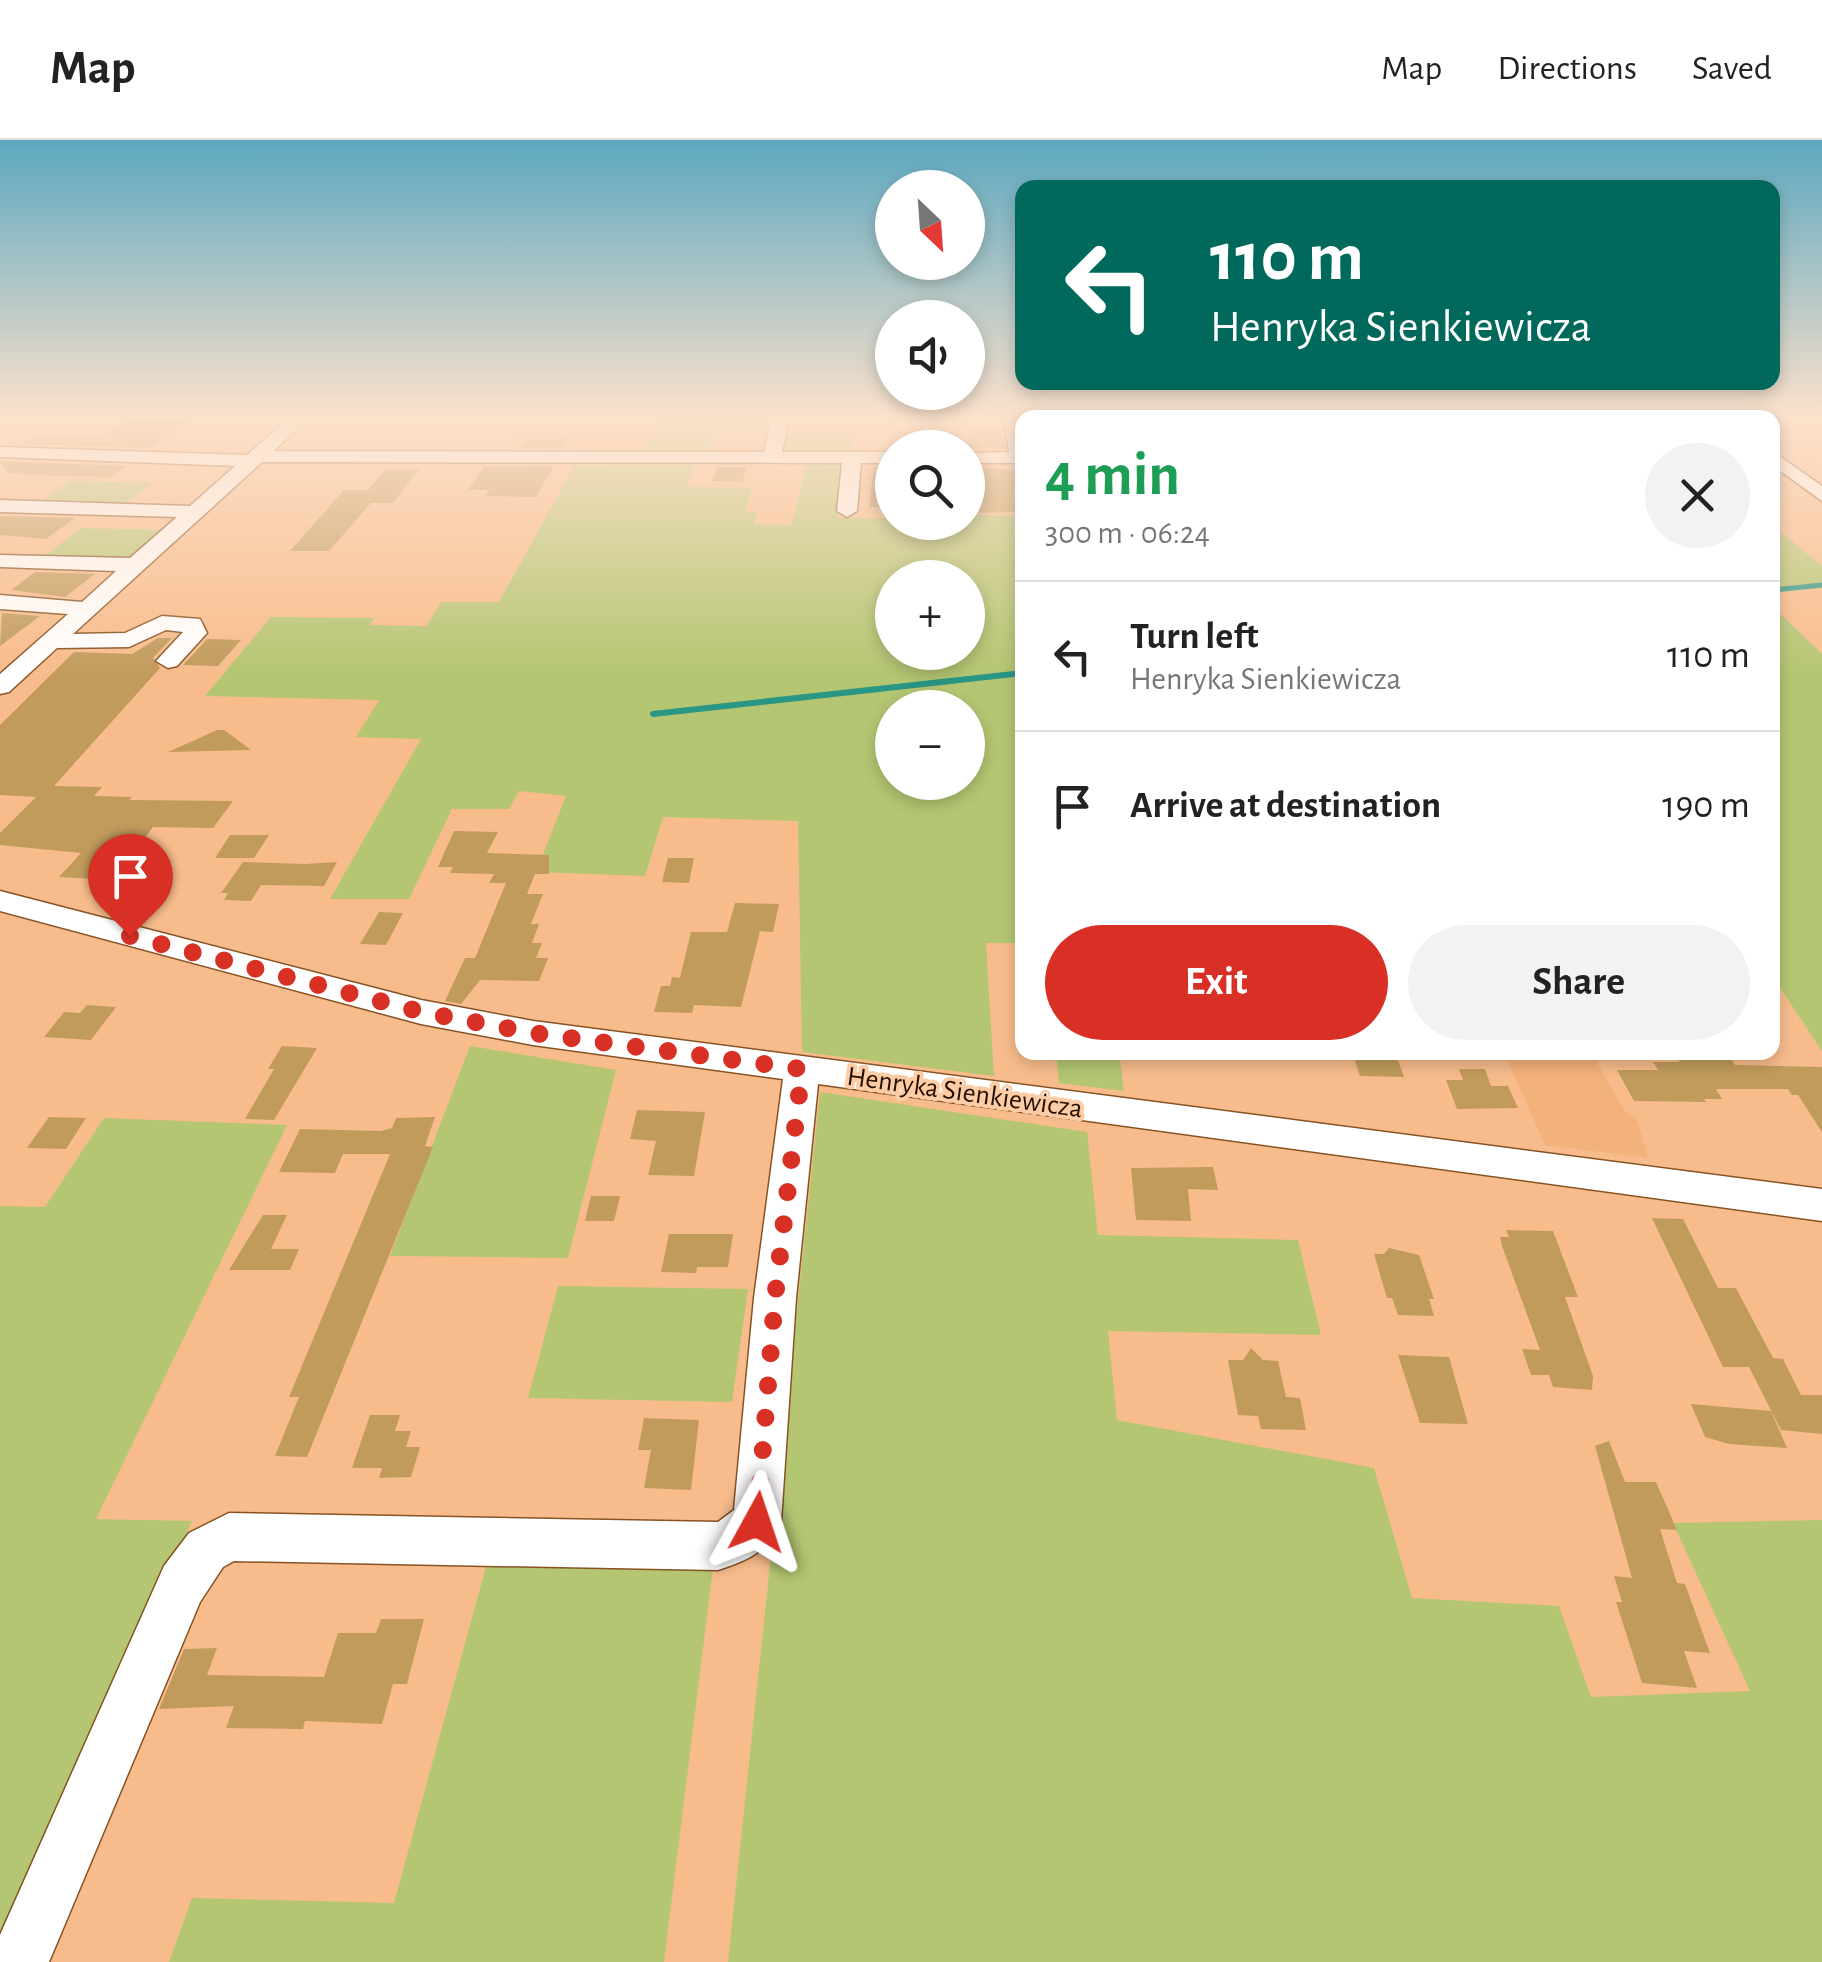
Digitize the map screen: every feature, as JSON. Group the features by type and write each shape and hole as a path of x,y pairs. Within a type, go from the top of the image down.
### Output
{"street":[{"path":"0,688 207,504"},
{"path":"847,511 848,504"},
{"path":"0,506 198,512"},
{"path":"0,560 138,565"},
{"path":"0,602 89,609"},
{"path":"52,642 129,640 162,623 192,624 195,633 168,662"},
{"name":"Henryka Sienkiewicza","path":"6,911 422,1012 533,1033 1822,1205"},
{"path":"19,1962 182,1584 206,1550 228,1537 718,1546 749,1533 757,1522 775,1298 802,1069"}],"shaded area":[{"path":"1507,1060 1599,1060 1626,1112 1637,1119 1648,1158 1545,1145"}],"green space":[{"path":"37,504 125,504 120,508"},
{"path":"553,504 747,504 745,511 757,512 754,524 792,525 797,504 840,504 838,517 875,518 875,540 985,540 985,515 1015,516 1015,943 986,943 994,1076 802,1052 798,821 663,817 645,876 536,872 566,796 519,791 509,809 452,809 409,899 330,899 421,739 356,737 379,700 205,696 271,617 374,618 370,625 427,626 441,602 499,602"},
{"path":"81,528 165,530 133,558 116,562 41,559"},
{"path":"1780,532 1822,566 1822,588 1780,592"},
{"path":"1780,614 1822,654 1822,1051 1780,988"},
{"path":"470,1046 616,1070 568,1258 390,1256"},
{"path":"1057,1060 1120,1060 1124,1091 1059,1083"},
{"path":"820,1092 1087,1132 1098,1235 1298,1240 1321,1335 1108,1331 1117,1420 1374,1468 1412,1598 1559,1606 1591,1697 1750,1691 1673,1523 1822,1520 1822,1962 728,1962"},
{"path":"104,1118 287,1125 96,1519 192,1521 0,1958 0,1206 45,1207"},
{"path":"558,1286 748,1289 732,1402 528,1398"},
{"path":"487,1563 713,1568 664,1962 169,1962 192,1898 394,1903"}],"building":[{"path":"332,504 370,504 329,551 290,551"},
{"path":"985,504 1015,504 1015,512 985,513"},
{"path":"0,516 75,518 46,539 0,535"},
{"path":"35,572 95,574 65,597 11,590"},
{"path":"2,613 40,616 0,646"},
{"path":"158,638 172,638 153,658 160,668 54,786 102,787 94,796 132,797 129,800 233,801 213,828 153,827 142,841 128,841 95,879 59,877 81,853 0,845 0,833 36,797 0,795 0,725 74,652 132,654"},
{"path":"207,639 241,640 218,666 183,665"},
{"path":"224,730 251,750 168,752"},
{"path":"454,831 498,832 487,853 549,855 549,874 535,874 527,894 543,894 531,924 539,924 532,943 542,943 536,958 548,958 539,981 480,980 461,1004 445,1001 465,958 475,958 506,883 489,883 494,874 450,873 453,867 438,867"},
{"path":"230,835 269,835 254,858 215,858"},
{"path":"668,858 694,858 689,883 662,882"},
{"path":"243,862 337,862 324,886 261,885 251,901 224,900 228,893 221,893"},
{"path":"735,903 779,904 773,932 760,931 741,1007 694,1005 692,1013 654,1012 661,986 670,986 672,977 680,978 691,932 727,932"},
{"path":"379,912 403,913 386,945 360,944"},
{"path":"87,1005 116,1007 91,1040 44,1037 64,1012 80,1013"},
{"path":"282,1046 317,1048 274,1120 245,1119 274,1069 268,1069"},
{"path":"1355,1060 1398,1060 1404,1077 1360,1076"},
{"path":"1732,1060 1735,1065 1822,1067 1822,1132 1798,1095 1792,1095 1788,1089 1716,1089 1722,1099 1704,1099 1706,1102 1634,1101 1617,1070 1658,1070 1653,1062"},
{"path":"1459,1069 1485,1069 1491,1086 1508,1086 1518,1108 1457,1109 1446,1080 1463,1080"},
{"path":"637,1110 705,1112 694,1176 648,1175 656,1141 630,1139"},
{"path":"49,1117 86,1118 66,1149 27,1148"},
{"path":"435,1117 425,1146 433,1147 307,1457 275,1456 299,1397 289,1397 390,1154 343,1154 335,1173 279,1172 300,1129 381,1131 392,1128 396,1118"},
{"path":"1213,1167 1218,1190 1188,1189 1191,1221 1136,1220 1131,1168"},
{"path":"591,1196 620,1196 614,1221 585,1221"},
{"path":"263,1215 287,1215 271,1249 299,1249 290,1270 229,1270"},
{"path":"1652,1218 1683,1219 1718,1288 1736,1288 1773,1358 1783,1359 1801,1395 1822,1395 1822,1434 1781,1430 1749,1367 1723,1367"},
{"path":"1506,1230 1553,1231 1578,1297 1565,1297 1593,1376 1592,1390 1553,1387 1549,1375 1531,1375 1522,1349 1540,1350 1502,1246 1500,1237 1509,1237"},
{"path":"669,1234 733,1234 728,1267 697,1267 696,1273 661,1272"},
{"path":"1389,1248 1419,1255 1434,1299 1429,1299 1434,1316 1398,1315 1392,1298 1387,1298 1374,1254 1384,1254"},
{"path":"1251,1348 1263,1360 1278,1361 1286,1397 1300,1398 1306,1430 1261,1429 1258,1416 1238,1415 1228,1360 1243,1360"},
{"path":"1398,1355 1449,1357 1468,1424 1420,1423"},
{"path":"1691,1404 1771,1411 1787,1448 1729,1444 1705,1437"},
{"path":"370,1415 400,1415 395,1431 411,1431 406,1447 420,1447 411,1477 379,1478 382,1468 352,1468"},
{"path":"644,1418 699,1420 691,1490 644,1488 651,1450 638,1450"},
{"path":"1609,1441 1625,1482 1656,1482 1677,1530 1660,1529 1677,1583 1685,1584 1710,1653 1684,1651 1697,1688 1642,1683 1616,1602 1622,1602 1614,1576 1632,1578 1595,1446"},
{"path":"381,1619 424,1619 407,1684 393,1684 382,1724 305,1721 303,1729 226,1728 234,1706 159,1709 184,1649 217,1648 207,1675 324,1677 338,1633 376,1633"}],"waterway":[{"path":"1780,589 1822,585"},
{"path":"653,714 1015,674"}],"route":[{"path":"130,936 422,1012 533,1033 802,1069 775,1298 757,1522"}]}
